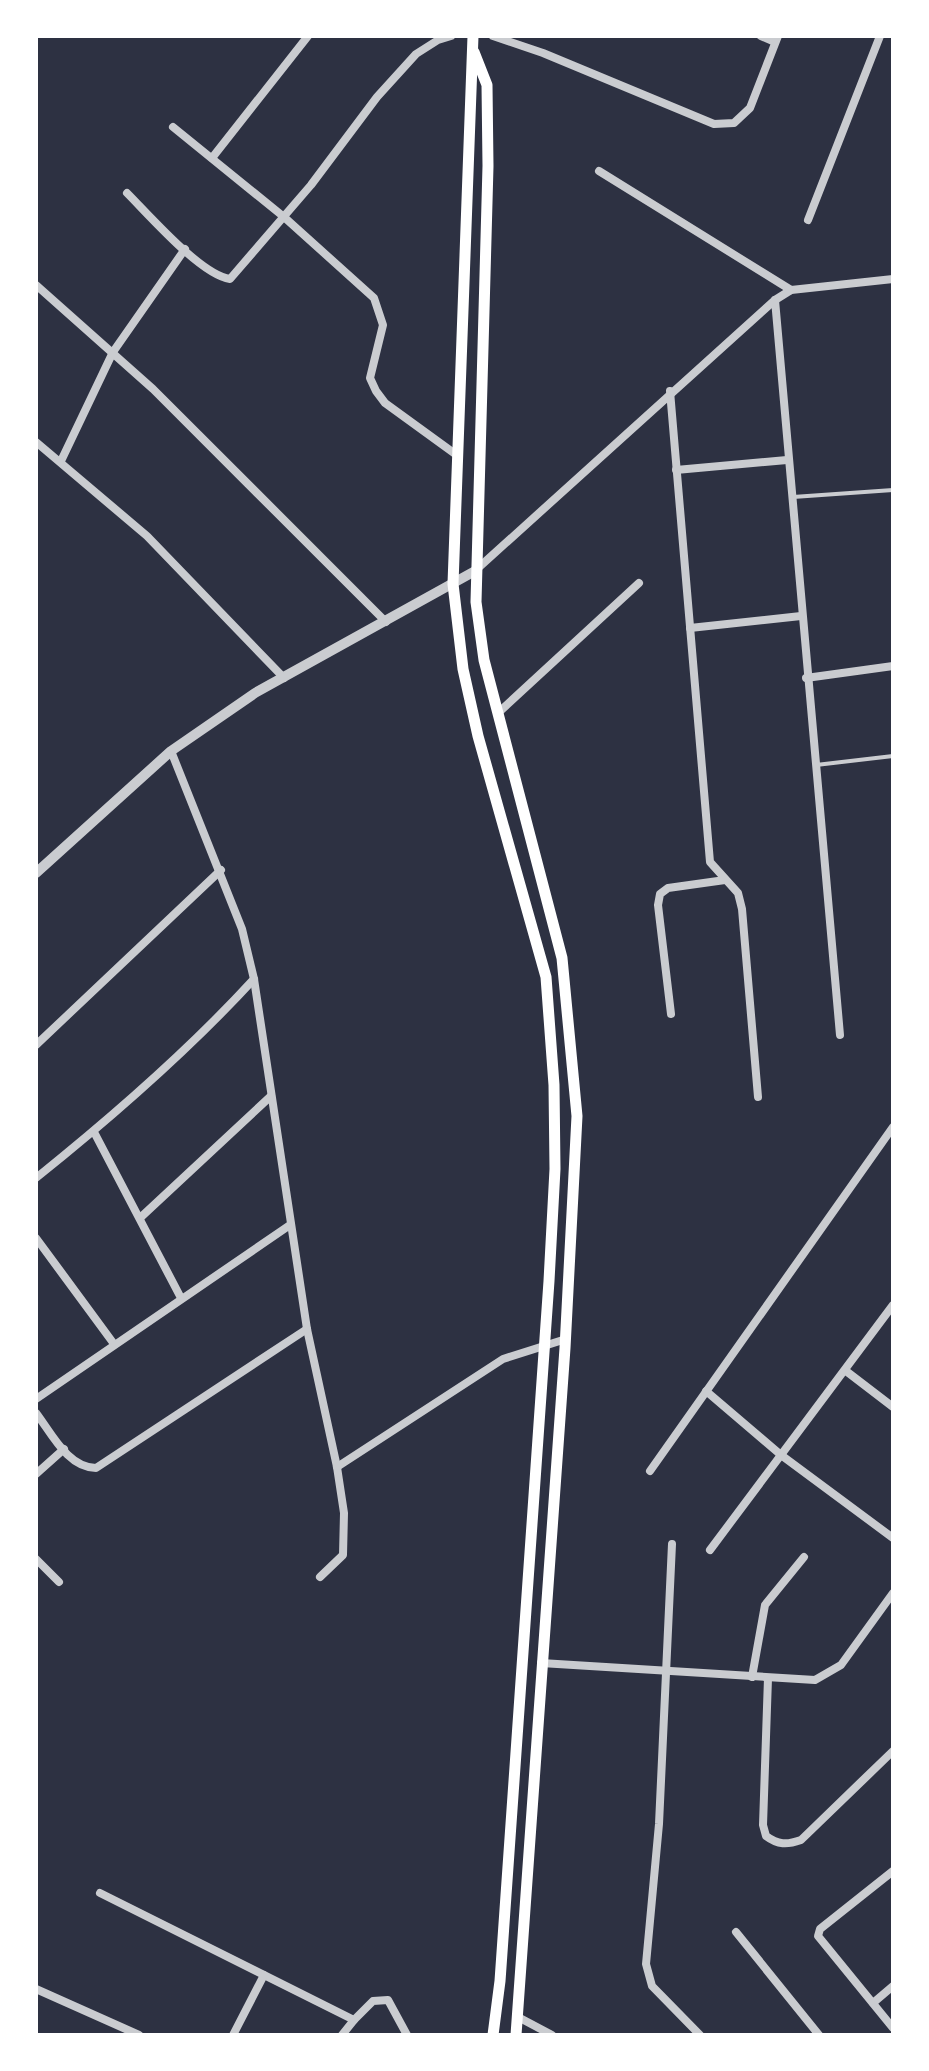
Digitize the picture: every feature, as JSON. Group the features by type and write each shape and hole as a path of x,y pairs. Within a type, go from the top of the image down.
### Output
{"main road":[{"path":"473,36 453,584 463,669 478,736 546,977 554,1085 555,1169 501,1965 493,2035"},
{"path":"473,52 487,85 488,166 475,571 484,660 562,958 577,1116 566,1339 516,2035"}],"street":[{"path":"212,158 308,36"},
{"path":"127,193 185,249 220,278 230,279 284,217 377,97 416,54 451,36"},
{"path":"493,36 543,53 714,124 734,123 750,108 776,39 761,36"},
{"path":"808,220 880,36"},
{"path":"173,127 284,217 374,298 383,325 370,378 376,391 385,403 458,456"},
{"path":"599,171 791,290"},
{"path":"61,461 113,352 185,249"},
{"path":"36,873 171,751 284,678 475,571 670,391 775,300 791,290 893,279"},
{"path":"36,285 113,352 386,622"},
{"path":"775,300 806,678 840,1035"},
{"path":"670,391 710,862 738,893 742,909 758,1097"},
{"path":"36,442 147,536 284,678"},
{"path":"676,470 787,460"},
{"path":"498,713 639,583"},
{"path":"690,628 801,616"},
{"path":"806,678 893,666"},
{"path":"171,751 221,870 242,929 254,979 307,1329 344,1513 343,1555 320,1577"},
{"path":"36,1045 221,870"},
{"path":"671,1014 658,905 660,894 668,888 726,879"},
{"path":"36,1178 94,1132 254,979"},
{"path":"140,1218 271,1096"},
{"path":"650,1471 893,1127"},
{"path":"94,1132 181,1298"},
{"path":"36,1399 290,1225"},
{"path":"36,1238 114,1344"},
{"path":"710,1550 893,1305"},
{"path":"36,1413 82,1468 96,1468 307,1329"},
{"path":"337,1467 503,1359 566,1339"},
{"path":"846,1371 893,1407"},
{"path":"706,1391 781,1455 893,1538"},
{"path":"36,1474 64,1449"},
{"path":"672,1544 668,1673 647,1976 652,1986 700,2035"},
{"path":"752,1677 765,1605 804,1557"},
{"path":"36,1559 59,1582"},
{"path":"541,1663 815,1680 841,1665 893,1593"},
{"path":"768,1678 763,1825 766,1836 774,1842 788,1845 801,1840 893,1751"},
{"path":"893,1871 820,1929 818,1936 893,2028"},
{"path":"100,1893 354,2020"},
{"path":"736,1932 819,2035"},
{"path":"233,2035 264,1975"},
{"path":"873,2003 893,1986"},
{"path":"36,1989 139,2035"},
{"path":"342,2035 373,2001 381,1998 393,2005 407,2035"},
{"path":"518,2017 552,2035"}],"lane":[{"path":"791,497 893,490"},
{"path":"814,765 893,756"}]}
